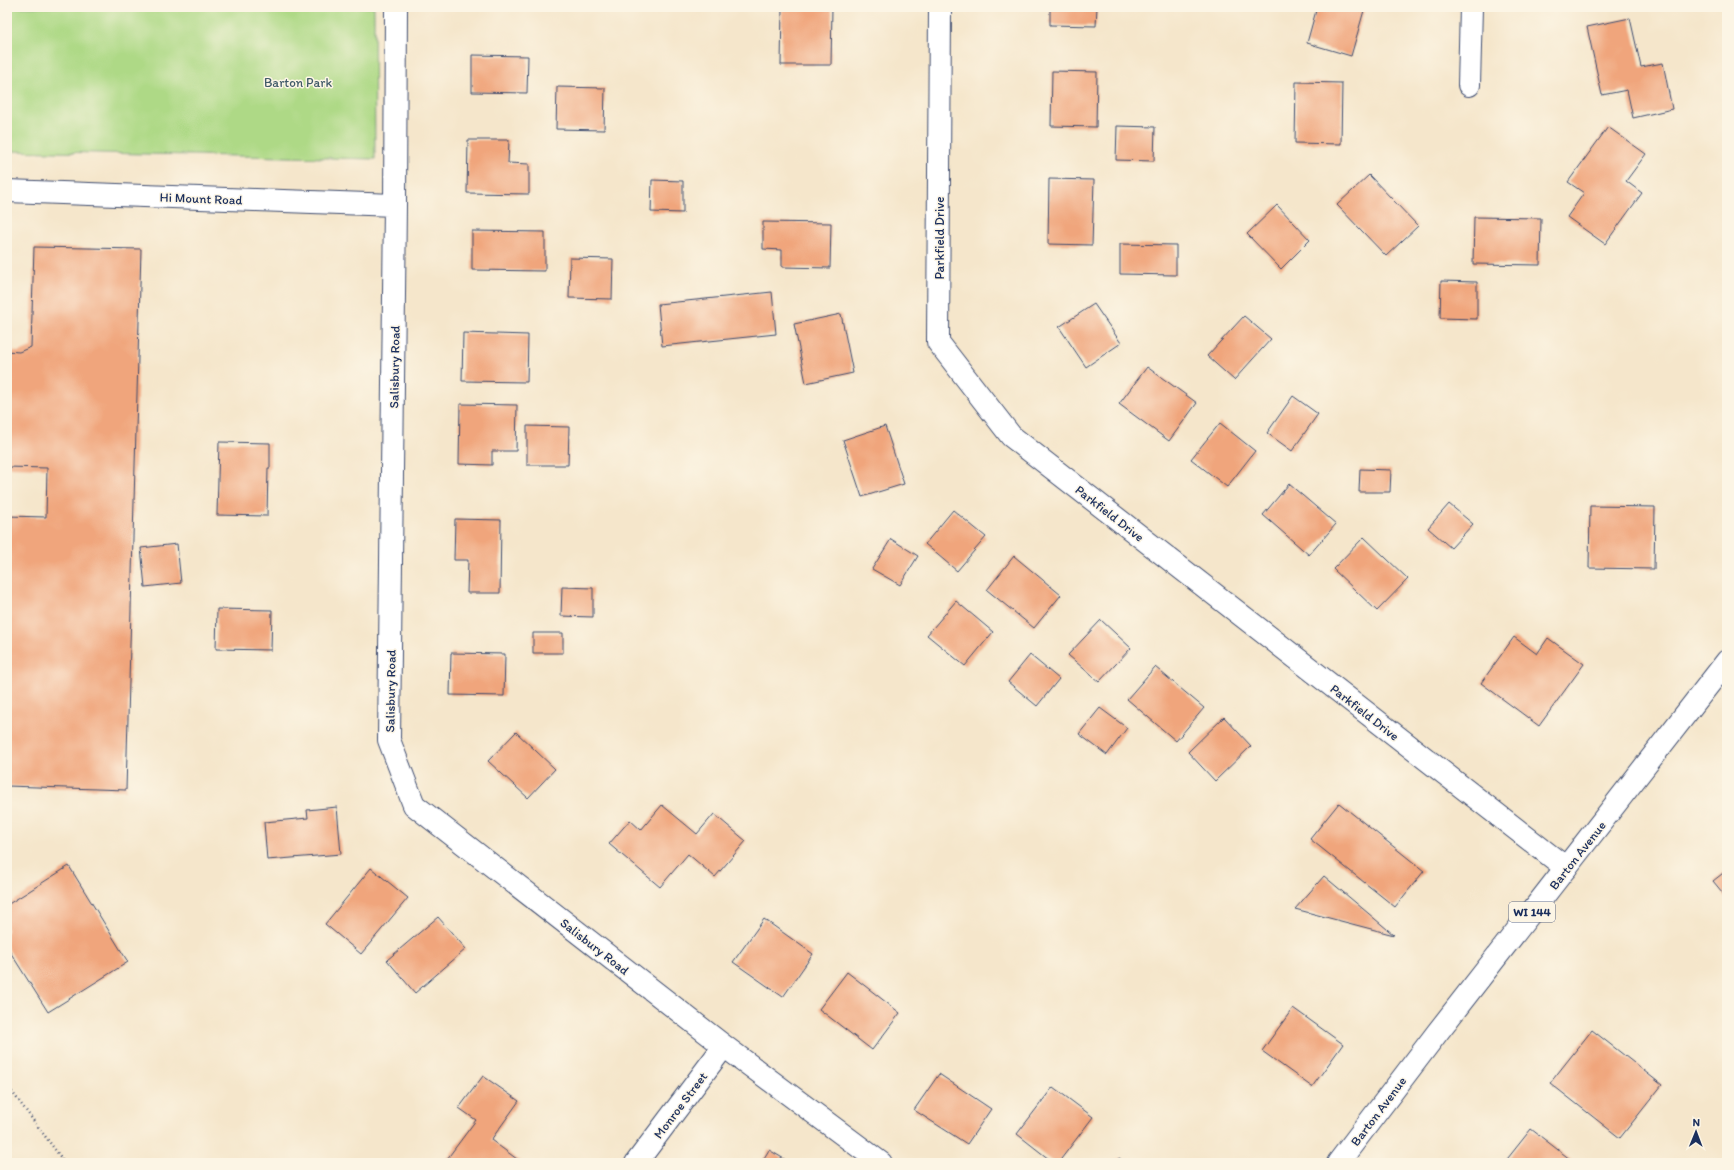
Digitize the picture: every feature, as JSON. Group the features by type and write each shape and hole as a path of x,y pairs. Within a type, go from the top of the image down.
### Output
{"street":[{"name":"Salisbury Road","path":"396,7 389,740 414,805 724,1046 881,1163"},
{"name":"Parkfield Drive","path":"940,7 938,342 1011,436 1566,868"},
{"path":"1469,85 1471,7"},
{"name":"Hi Mount Road","path":"7,191 395,206"},
{"name":"Barton Avenue","path":"1338,1163 1437,1033 1727,661"},
{"name":"Monroe Street","path":"636,1163 724,1046"}],"path":[{"path":"7,1085 65,1163"}],"green space":[{"name":"Barton Park","path":"7,7 374,7 375,159 7,151"}],"building":[{"path":"782,7 832,7 831,65 781,65"},
{"path":"1050,7 1097,7 1096,26 1050,25"},
{"path":"1317,7 1365,7 1351,56 1307,43"},
{"path":"1630,18 1641,67 1663,63 1672,109 1633,118 1627,90 1602,95 1587,27"},
{"path":"472,55 528,56 527,93 472,92"},
{"path":"1052,71 1097,72 1096,127 1051,126"},
{"path":"1296,82 1342,83 1341,144 1295,143"},
{"path":"557,87 605,88 604,130 556,129"},
{"path":"1117,126 1155,127 1154,161 1116,160"},
{"path":"1608,127 1646,154 1626,181 1642,193 1605,244 1567,217 1584,193 1568,182"},
{"path":"468,140 509,140 508,163 529,164 529,194 467,193"},
{"path":"1369,175 1418,226 1386,256 1337,205"},
{"path":"1049,179 1094,180 1092,245 1048,244"},
{"path":"652,180 683,181 683,213 651,212"},
{"path":"1277,205 1310,240 1281,269 1247,234"},
{"path":"1474,217 1541,218 1540,265 1473,264"},
{"path":"763,222 831,223 830,268 782,267 782,250 763,249"},
{"path":"472,231 545,232 545,271 472,270"},
{"path":"1120,244 1176,245 1176,275 1120,274"},
{"path":"34,247 141,249 126,790 7,786 7,516 46,517 47,468 7,467 7,351 19,352 31,347"},
{"path":"570,258 613,259 612,299 569,298"},
{"path":"1441,281 1477,282 1477,319 1440,318"},
{"path":"772,292 776,334 662,346 658,304"},
{"path":"1094,304 1121,343 1086,367 1059,327"},
{"path":"841,314 853,373 806,383 794,324"},
{"path":"1244,316 1271,339 1234,380 1207,356"},
{"path":"463,333 528,335 527,382 462,381"},
{"path":"1147,367 1197,403 1169,441 1119,404"},
{"path":"1293,396 1318,414 1292,451 1267,433"},
{"path":"460,404 517,405 516,451 492,451 492,465 459,464"},
{"path":"1220,423 1255,451 1227,487 1191,459"},
{"path":"527,426 569,427 568,465 527,465"},
{"path":"885,426 904,484 862,497 843,440"},
{"path":"219,442 270,443 267,516 217,515"},
{"path":"1360,469 1391,470 1390,492 1359,492"},
{"path":"1289,484 1336,524 1309,555 1263,515"},
{"path":"1449,504 1473,524 1451,548 1428,528"},
{"path":"1590,506 1655,507 1654,569 1589,568"},
{"path":"953,510 986,537 957,571 925,544"},
{"path":"455,519 501,520 500,593 467,593 468,560 454,560"},
{"path":"1364,537 1408,579 1377,611 1333,569"},
{"path":"891,539 918,556 900,585 872,569"},
{"path":"177,544 181,583 145,587 141,548"},
{"path":"1014,556 1061,595 1034,628 987,590"},
{"path":"562,587 593,588 593,617 561,616"},
{"path":"956,601 993,632 965,666 927,635"},
{"path":"217,609 272,610 271,650 216,649"},
{"path":"1101,620 1131,648 1099,682 1068,655"},
{"path":"533,633 563,633 563,653 533,653"},
{"path":"1514,637 1537,654 1548,638 1584,664 1539,726 1481,683"},
{"path":"451,653 505,654 504,696 450,695"},
{"path":"1030,655 1059,679 1037,706 1008,682"},
{"path":"1155,667 1204,708 1176,741 1127,699"},
{"path":"1100,708 1127,728 1107,755 1079,734"},
{"path":"1224,717 1251,746 1215,781 1188,752"},
{"path":"516,732 555,769 528,798 488,761"},
{"path":"1339,803 1424,871 1395,907 1310,839"},
{"path":"662,805 697,834 714,814 746,841 715,877 688,854 660,887 609,844 630,820 641,830"},
{"path":"337,807 341,854 267,860 264,822 308,818 307,810"},
{"path":"69,866 128,962 48,1012 7,947 7,905"},
{"path":"371,868 408,898 361,954 325,924"},
{"path":"1727,870 1727,898 1713,881"},
{"path":"1324,876 1394,935 1295,909"},
{"path":"438,917 466,949 415,993 387,960"},
{"path":"764,919 813,954 783,997 733,962"},
{"path":"847,972 900,1013 872,1050 819,1009"},
{"path":"1293,1008 1343,1044 1312,1087 1262,1051"},
{"path":"1592,1030 1662,1085 1620,1138 1550,1083"},
{"path":"939,1074 991,1109 967,1144 914,1110"},
{"path":"483,1076 519,1101 491,1140 521,1162 444,1163 476,1120 459,1108"},
{"path":"1053,1087 1093,1117 1058,1163 1054,1163 1017,1134"},
{"path":"1531,1129 1575,1163 1504,1163"},
{"path":"769,1150 791,1163 761,1163"},
{"path":"1119,1158 1127,1163 1115,1163"}]}
